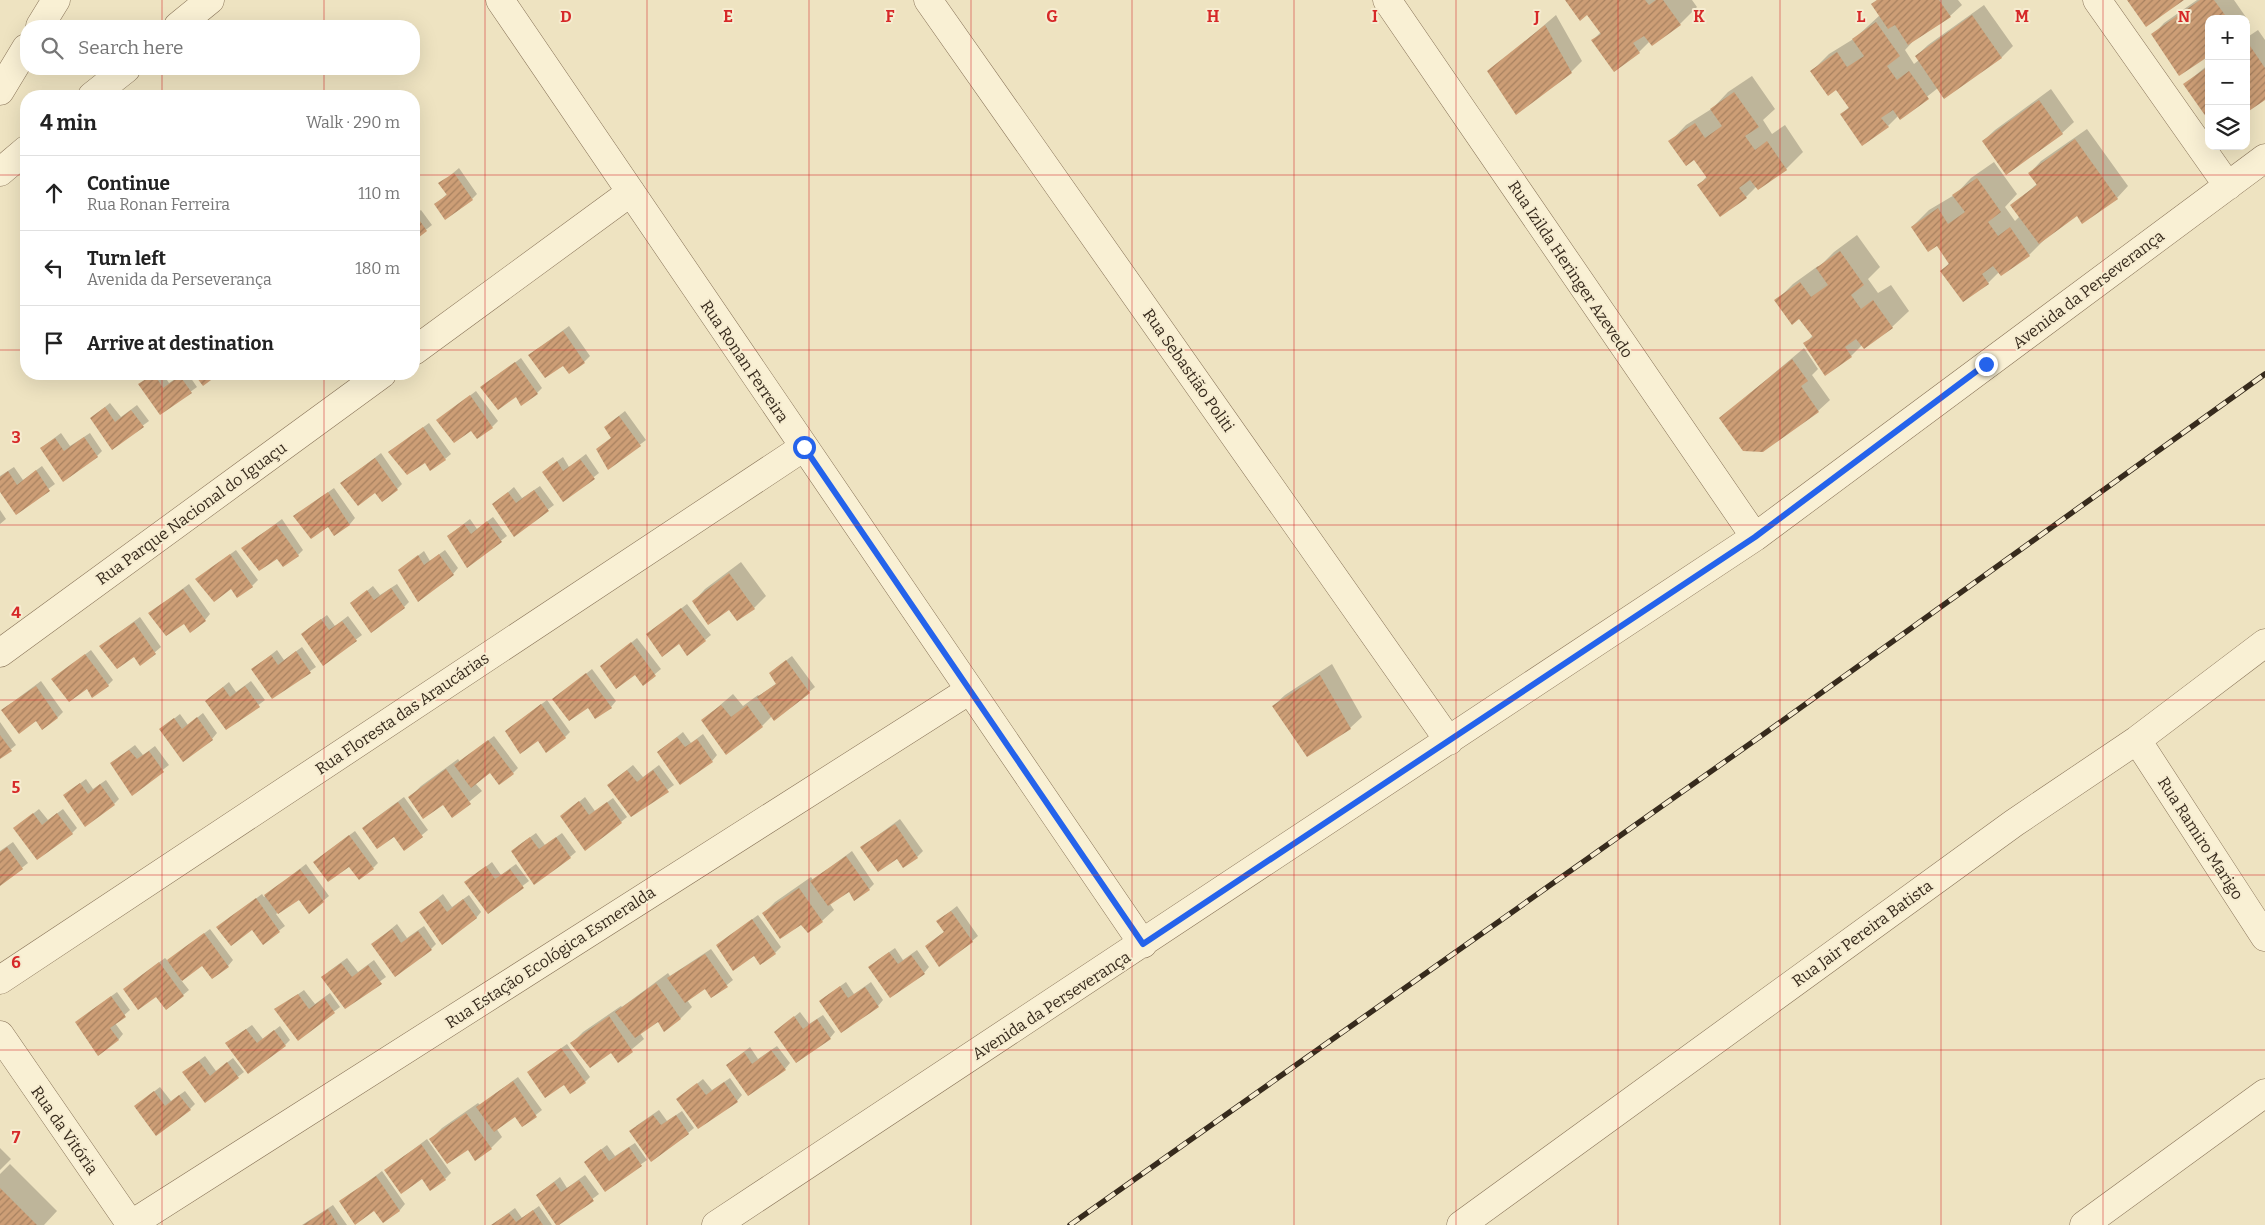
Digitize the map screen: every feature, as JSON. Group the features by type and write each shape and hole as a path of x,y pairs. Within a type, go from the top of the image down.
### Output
{"street":[{"path":"44,20 56,0"},
{"name":"Rua Ronan Ferreira","path":"500,0 1143,944"},
{"name":"Rua Sebastião Politi","path":"928,0 1449,741"},
{"name":"Rua Izilda Heringer Azevedo","path":"1388,0 1755,537"},
{"path":"2097,0 2228,186"},
{"path":"185,20 208,1"},
{"path":"0,91 20,58"},
{"path":"100,90 118,75"},
{"path":"0,172 20,155"},
{"name":"Avenida da Perseverança","path":"716,1225 1755,537 2265,158"},
{"path":"420,347 631,192"},
{"name":"Rua Parque Nacional do Iguaçu","path":"0,653 374,380"},
{"name":"Rua Floresta das Araucárias","path":"0,980 804,447"},
{"name":"Rua Jair Pereira Batista","path":"1461,1225 2014,823 2137,740 2265,642"},
{"name":"Rua Estação Ecológica Esmeralda","path":"131,1225 970,690"},
{"name":"Rua Ramiro Marigo","path":"2137,740 2265,937"},
{"name":"Rua da Vitória","path":"0,1035 131,1225"},
{"path":"2084,1225 2265,1093"}],"building":[{"path":"1565,0 1645,0 1649,5 1656,0 1663,0 1681,25 1652,46 1644,36 1633,43 1640,53 1614,72 1591,40 1601,34 1587,15 1580,21"},
{"path":"1877,0 1939,0 1951,17 1908,45 1895,25 1888,29 1871,4"},
{"path":"2127,0 2184,0 2146,27"},
{"path":"2200,0 2214,0 2225,15 2205,15 2205,59 2179,76 2151,34"},
{"path":"1972,15 2002,58 1944,99 1915,56"},
{"path":"1876,22 1900,56 1887,66 1897,80 1909,71 1929,99 1900,120 1893,110 1881,118 1889,127 1862,146 1840,114 1849,108 1836,90 1828,96 1810,71 1837,52 1847,67 1864,56 1852,39"},
{"path":"1545,25 1572,73 1516,115 1487,71"},
{"path":"2250,46 2265,68 2265,100 2250,110"},
{"path":"2205,69 2205,115 2183,84"},
{"path":"1734,92 1759,127 1745,136 1755,150 1767,141 1787,170 1758,190 1750,180 1739,188 1747,198 1720,217 1697,185 1707,178 1694,160 1686,166 1668,141 1695,123 1705,138 1722,126 1710,109"},
{"path":"2039,100 2063,134 2006,175 1982,141"},
{"path":"2075,139 2118,199 2082,224 2077,216 2039,244 2010,205 2037,185 2028,173"},
{"path":"454,173 473,200 445,220 434,204 447,195 438,183"},
{"path":"1977,178 2001,212 1988,222 1998,236 2010,227 2030,256 2001,276 1993,266 1982,274 1989,284 1963,302 1940,271 1949,264 1937,246 1928,252 1911,227 1938,208 1948,224 1965,212 1952,195"},
{"path":"420,221 427,231 420,236"},
{"path":"1840,251 1864,285 1851,295 1861,309 1873,300 1893,328 1864,349 1856,339 1845,347 1852,357 1825,376 1803,343 1813,337 1799,319 1792,325 1774,300 1800,282 1811,297 1828,285 1816,268"},
{"path":"563,331 585,363 569,374 563,366 545,378 528,355"},
{"path":"1792,359 1808,381 1801,386 1819,412 1763,452 1743,451 1719,418"},
{"path":"515,362 538,394 521,406 516,397 498,410 480,387"},
{"path":"144,380 158,380 163,388 174,380 183,380 192,393 160,415 138,384"},
{"path":"198,380 211,380 203,386"},
{"path":"470,395 493,428 477,439 471,431 454,443 436,420"},
{"path":"105,407 115,422 131,410 144,427 112,450 90,418"},
{"path":"619,416 641,446 608,470 596,449 611,438 604,427"},
{"path":"423,427 446,460 430,471 425,463 407,475 388,452"},
{"path":"84,437 98,457 63,482 40,448 55,438 64,451"},
{"path":"375,458 398,490 382,502 375,493 358,506 340,483"},
{"path":"580,459 595,479 563,502 542,472 557,461 563,471"},
{"path":"36,470 50,491 16,515 0,492 0,477 8,471 17,485"},
{"path":"534,490 549,511 514,537 492,504 508,492 516,503"},
{"path":"328,492 350,525 334,536 328,527 311,539 293,516"},
{"path":"487,521 502,542 467,568 447,536 464,524 471,534"},
{"path":"276,524 299,556 283,567 277,559 259,571 241,548"},
{"path":"230,554 253,587 237,598 231,589 214,602 195,579"},
{"path":"439,554 454,575 418,602 398,570 418,555 424,565"},
{"path":"729,573 755,609 737,621 729,610 708,625 692,601"},
{"path":"391,588 405,608 371,633 350,603 367,590 374,600"},
{"path":"183,589 206,621 190,633 184,624 166,636 148,613"},
{"path":"681,608 706,641 687,656 679,644 662,657 646,634"},
{"path":"321,619 329,630 342,621 357,641 323,666 301,634"},
{"path":"134,622 156,654 140,666 134,657 117,669 99,646"},
{"path":"631,642 656,676 643,686 635,675 616,689 600,666"},
{"path":"296,651 311,673 272,699 251,669 271,655 278,665"},
{"path":"85,654 109,686 92,698 87,689 69,702 51,679"},
{"path":"786,660 810,693 774,721 757,697 776,684 769,673"},
{"path":"586,673 612,708 595,719 588,708 569,721 552,699"},
{"path":"1320,675 1351,729 1307,757 1272,706"},
{"path":"36,686 58,718 42,730 36,721 19,734 1,710"},
{"path":"245,686 260,707 226,730 205,701 223,687 230,697"},
{"path":"541,704 566,738 546,753 538,741 520,754 505,731"},
{"path":"721,705 731,717 747,705 763,727 726,755 701,720"},
{"path":"197,717 213,740 183,762 159,729 174,718 182,729"},
{"path":"0,735 12,751 0,759"},
{"path":"677,737 685,747 697,739 713,762 680,785 657,752"},
{"path":"488,740 514,774 499,785 490,773 471,788 454,765"},
{"path":"129,750 137,759 149,751 164,772 132,796 110,763"},
{"path":"446,769 471,804 452,818 443,805 423,819 408,797"},
{"path":"627,770 637,782 653,770 669,792 631,817 607,785"},
{"path":"80,783 88,794 100,784 115,805 85,827 63,795"},
{"path":"579,801 589,815 607,802 622,823 585,851 560,816"},
{"path":"398,802 423,837 404,851 394,837 377,849 362,828"},
{"path":"33,813 42,825 57,813 73,834 37,860 13,828"},
{"path":"895,824 918,858 903,868 897,859 878,872 860,847"},
{"path":"349,835 374,869 359,880 349,867 328,882 313,862"},
{"path":"530,837 539,849 556,837 571,858 534,885 511,851"},
{"path":"7,847 23,869 0,886 0,852"},
{"path":"846,856 870,890 854,901 849,892 828,906 810,881"},
{"path":"486,866 495,879 510,869 524,888 488,914 464,882"},
{"path":"300,869 324,902 309,914 299,900 278,914 264,895"},
{"path":"799,888 823,922 808,933 801,925 780,939 762,913"},
{"path":"256,898 280,932 263,945 252,930 231,946 216,927"},
{"path":"438,899 447,912 463,899 477,918 442,945 419,912"},
{"path":"951,911 973,942 939,967 925,946 944,932 936,921"},
{"path":"752,919 776,954 760,965 754,956 733,971 716,945"},
{"path":"392,929 401,943 418,931 432,950 395,977 371,944"},
{"path":"204,933 229,967 212,979 202,966 182,981 167,960"},
{"path":"889,952 898,964 911,955 925,974 890,998 868,967"},
{"path":"705,954 728,987 711,998 705,989 685,1003 667,978"},
{"path":"159,962 184,996 166,1010 156,997 138,1010 123,989"},
{"path":"341,963 352,977 368,965 382,984 345,1009 321,977"},
{"path":"656,983 681,1019 664,1032 658,1022 635,1038 615,1012"},
{"path":"840,986 848,998 865,987 879,1007 841,1033 819,1001"},
{"path":"298,994 309,1009 324,998 335,1013 298,1041 274,1009"},
{"path":"111,996 126,1017 110,1028 119,1040 98,1056 75,1022"},
{"path":"609,1016 633,1052 618,1063 611,1053 590,1068 570,1043"},
{"path":"794,1016 803,1029 817,1019 831,1039 796,1063 774,1032"},
{"path":"246,1029 257,1043 274,1030 286,1046 248,1074 225,1043"},
{"path":"561,1048 586,1083 570,1094 564,1085 545,1098 527,1072"},
{"path":"771,1050 786,1070 748,1096 726,1065 744,1052 752,1064"},
{"path":"199,1061 210,1076 227,1062 239,1078 205,1103 182,1072"},
{"path":"513,1081 537,1117 522,1127 515,1117 494,1132 476,1107"},
{"path":"724,1082 738,1102 698,1129 676,1099 697,1083 706,1095"},
{"path":"154,1091 165,1106 179,1095 191,1110 156,1136 134,1106"},
{"path":"466,1113 492,1149 475,1161 468,1150 447,1164 429,1139"},
{"path":"653,1115 661,1125 676,1115 689,1134 651,1162 629,1131"},
{"path":"421,1144 446,1180 430,1191 422,1179 401,1194 384,1170"},
{"path":"629,1147 642,1166 605,1192 584,1162 601,1149 609,1161"},
{"path":"376,1176 400,1211 383,1223 374,1211 355,1225 339,1201"},
{"path":"579,1180 594,1201 559,1225 556,1225 536,1195 554,1182 561,1192"},
{"path":"0,1188 37,1225 0,1225"},
{"path":"328,1209 338,1225 303,1225"},
{"path":"533,1210 543,1225 491,1225 509,1213 516,1222"}],"railway":[{"path":"1070,1225 1761,736 2265,374"}],"route":[{"path":"804,447 1143,944 1755,537 1986,364"}]}
